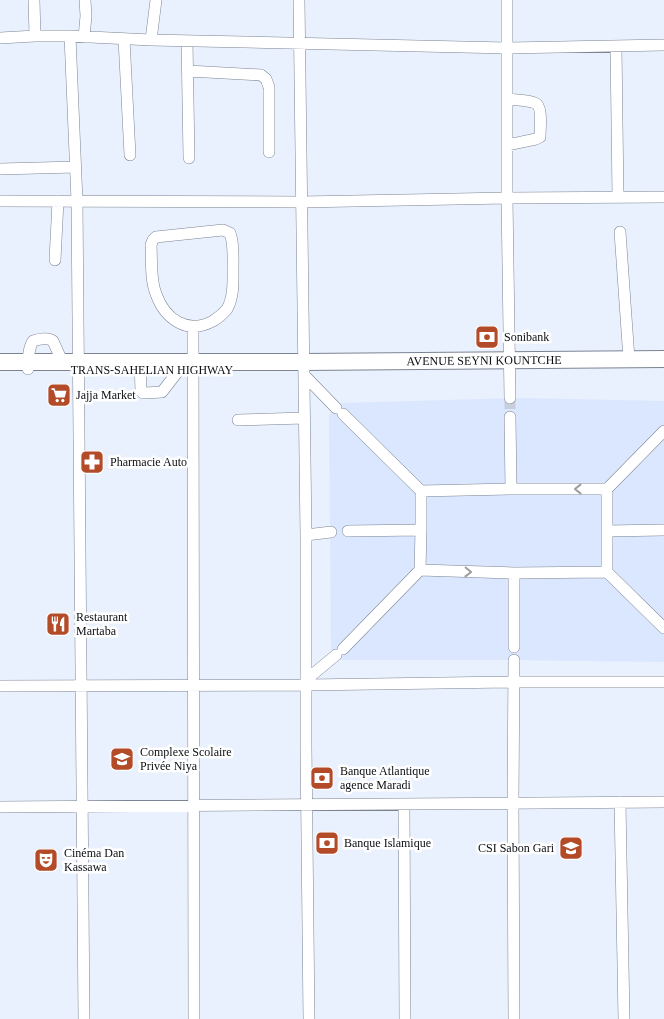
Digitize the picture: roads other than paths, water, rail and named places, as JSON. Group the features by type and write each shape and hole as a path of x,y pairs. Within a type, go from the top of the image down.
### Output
{"highway":[{"name":"AVENUE SEYNI KOUNTCHE","path":"510,366 629,359 664,360"},
{"name":"AVENUE SEYNI KOUNTCHE","path":"302,367 396,360 510,366 664,360"},
{"name":"TRANS-SAHELIAN HIGHWAY","path":"0,370 62,361 79,365"},
{"name":"TRANS-SAHELIAN HIGHWAY","path":"0,362 28,366 302,367"}],"street":[{"path":"34,0 35,36"},
{"path":"84,37 85,0"},
{"path":"151,40 156,0"},
{"path":"300,0 309,1019"},
{"path":"507,0 510,398"},
{"path":"70,36 77,200 84,1019"},
{"path":"0,38 70,36 187,41 507,48 664,44"},
{"path":"124,39 130,155"},
{"path":"187,41 189,158"},
{"path":"616,46 618,197"},
{"path":"188,71 261,75 266,79 269,87 269,152"},
{"path":"507,99 535,102 539,105 540,111 540,137 507,145"},
{"path":"0,169 76,167"},
{"path":"0,200 302,202 664,197"},
{"path":"55,260 58,201"},
{"path":"223,230 230,233 232,237 232,298 227,309 218,319 206,325 193,327 180,323 169,316 156,296 153,286 151,245 156,237 223,230"},
{"path":"620,232 629,359"},
{"path":"193,327 186,366 194,686 194,1019"},
{"path":"28,366 30,348 33,341 44,339 53,341 62,361"},
{"path":"140,366 141,391 145,393 162,392 186,366"},
{"path":"302,367 339,411 421,491 607,489"},
{"path":"510,417 511,489"},
{"path":"238,420 305,418"},
{"path":"607,572 607,489 664,431"},
{"path":"306,682 340,652 420,570 421,491"},
{"path":"348,531 421,530"},
{"path":"607,531 664,530"},
{"path":"306,535 331,532"},
{"path":"420,570 514,573 607,572 664,628"},
{"path":"514,573 514,647"},
{"path":"514,660 512,802 514,1019"},
{"path":"0,686 194,686 306,682 664,682"},
{"path":"620,802 624,1019"},
{"path":"0,807 664,802"},
{"path":"404,804 405,1019"}],"tunnel":[{"path":"510,398 510,417"}],"place":[{"name":"Sonibank","path":"487,337"},
{"name":"Jajja Market","path":"59,395"},
{"name":"Pharmacie Auto","path":"92,462"},
{"name":"Restaurant Martaba","path":"58,624"},
{"name":"Complexe Scolaire Privée Niya","path":"122,759"},
{"name":"Banque Atlantique agence Maradi","path":"322,778"},
{"name":"Banque Islamique","path":"327,843"},
{"name":"CSI Sabon Gari","path":"571,848"},
{"name":"Cinéma Dan Kassawa","path":"46,860"}]}
